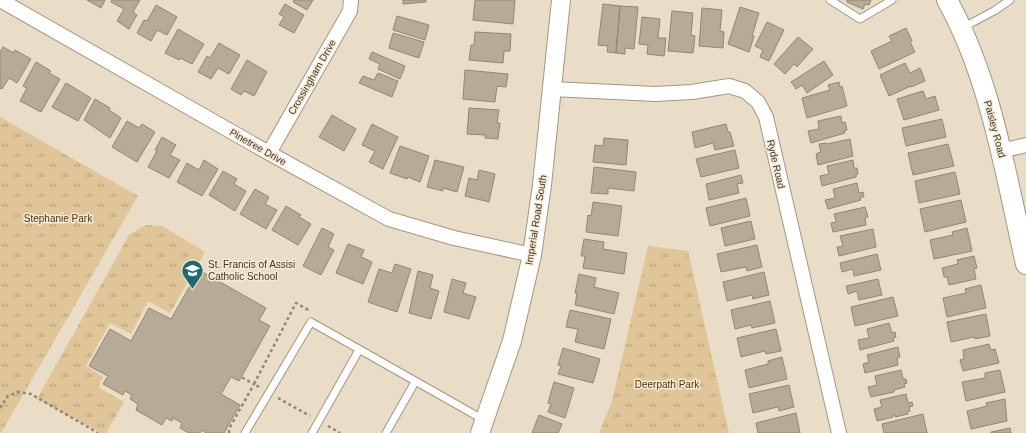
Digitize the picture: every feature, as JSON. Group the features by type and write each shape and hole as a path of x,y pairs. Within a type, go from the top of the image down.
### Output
{"main road":[{"name":"Paisley Road","path":"947,0 962,28 977,66 1001,151 1026,264"}],"street":[{"name":"Pinetree Drive","path":"0,0 269,153 389,219 454,238 532,255"},
{"name":"Crossingham Drive","path":"269,153 350,11 351,0"},
{"name":"Imperial Road South","path":"483,427 512,341 532,255 542,185 561,0"},
{"name":"Ryde Road","path":"552,89 655,94 692,92 729,86 745,92 758,102 766,117 838,433"},
{"path":"1001,151 1026,145"}],"lane":[{"path":"830,0 860,18 892,0"},
{"path":"962,28 994,11 1010,0"},
{"path":"245,433 311,322 415,382 483,427"},
{"path":"312,433 359,350"},
{"path":"386,433 415,382"}],"path":[{"path":"241,377 340,433"},
{"path":"229,433 229,429 254,384"},
{"path":"0,408 8,396 18,392 31,394 98,433"}],"green space":[{"name":"Stephanie Park","path":"0,117 138,196 1,433 0,433"},
{"path":"146,225 162,226 205,252 170,313 148,301 131,334 110,323 86,366 103,377 98,387 124,402 106,433 101,433 37,399 129,235"},
{"name":"Deerpath Park","path":"648,246 688,251 729,433 599,433 612,401"}],"building":[{"path":"87,0 105,0 101,8"},
{"path":"112,0 140,0 133,12 137,15 129,29 117,21 124,9 111,2"},
{"path":"294,0 313,0 307,10 293,2"},
{"path":"403,0 426,0 426,2 403,4"},
{"path":"475,0 515,0 513,24 473,20"},
{"path":"847,0 871,0 869,5 865,4 863,9 847,2"},
{"path":"285,4 304,15 294,33 279,25 284,17 279,14"},
{"path":"603,4 620,6 616,53 607,52 608,46 598,45"},
{"path":"156,5 177,17 167,35 157,30 151,41 137,33 144,20 147,21"},
{"path":"620,6 638,7 634,49 625,48 625,54 616,53"},
{"path":"740,7 759,13 749,52 728,44"},
{"path":"702,8 722,10 720,31 724,32 723,48 699,46"},
{"path":"672,11 693,13 691,35 695,36 693,53 668,51"},
{"path":"397,16 429,25 425,40 393,30"},
{"path":"642,17 660,19 658,38 666,38 664,56 647,54 648,45 639,44"},
{"path":"767,22 784,30 769,61 760,57 763,50 755,46"},
{"path":"906,28 915,52 879,69 871,51 892,41 889,36"},
{"path":"178,29 204,44 192,64 180,58 179,60 165,53"},
{"path":"475,32 511,34 510,51 504,51 503,63 469,60 471,45 474,45"},
{"path":"393,33 424,42 419,58 389,48"},
{"path":"798,37 813,49 797,67 794,64 785,74 774,64"},
{"path":"219,43 240,55 229,74 218,68 211,79 198,72 207,56 210,58"},
{"path":"3,47 14,53 15,50 31,59 17,83 9,78 2,89 0,88 0,52"},
{"path":"372,52 405,66 400,79 378,69 380,64 369,59"},
{"path":"247,60 267,72 254,96 244,91 241,95 231,89"},
{"path":"824,61 833,75 807,93 802,85 796,89 791,82"},
{"path":"36,62 51,71 49,73 60,79 41,112 20,101 27,88 23,86"},
{"path":"905,63 910,73 920,68 925,81 889,96 880,75"},
{"path":"465,70 508,74 506,87 497,86 495,102 463,99"},
{"path":"378,73 398,81 392,97 359,83 363,76 374,80"},
{"path":"839,82 840,87 842,86 847,106 807,118 802,98 830,90 828,85"},
{"path":"66,83 91,98 78,121 52,107"},
{"path":"923,91 926,99 935,96 939,110 904,120 897,99"},
{"path":"95,99 110,108 109,110 121,118 110,138 84,120"},
{"path":"469,108 499,110 497,123 500,123 498,139 485,138 485,135 467,134"},
{"path":"332,115 356,129 344,151 319,137"},
{"path":"841,116 842,123 845,122 847,130 844,131 845,133 811,143 808,131 819,129 818,121"},
{"path":"942,119 946,137 906,146 902,128"},
{"path":"127,121 139,128 142,124 155,132 137,162 112,147"},
{"path":"372,124 398,137 383,169 369,162 375,151 362,145"},
{"path":"726,124 734,146 715,150 713,143 695,148 692,132"},
{"path":"162,137 176,145 170,155 180,160 169,178 148,167 157,151 155,150"},
{"path":"604,138 628,140 626,165 593,162 595,145 603,146"},
{"path":"850,139 853,156 818,165 816,154 821,152 819,144 827,144"},
{"path":"948,144 954,166 913,175 908,153"},
{"path":"400,146 429,156 420,182 408,177 407,179 390,173"},
{"path":"735,150 739,168 701,177 696,159"},
{"path":"204,160 218,169 202,196 177,182 187,163 199,170"},
{"path":"435,160 464,167 457,192 443,188 443,191 427,187"},
{"path":"853,160 854,168 857,168 858,174 856,177 822,186 820,176 829,174 827,166"},
{"path":"594,167 636,172 634,191 608,188 608,194 591,193"},
{"path":"479,170 495,174 489,202 465,196 469,178 477,180"},
{"path":"223,171 237,179 234,184 246,191 235,211 209,195"},
{"path":"955,172 960,194 919,203 915,181"},
{"path":"741,175 743,183 737,184 739,193 709,200 706,184"},
{"path":"857,183 859,193 863,192 864,197 860,197 861,200 828,209 825,200 835,198 833,189"},
{"path":"255,189 269,197 265,204 277,210 266,229 240,214"},
{"path":"746,198 750,216 710,226 706,208"},
{"path":"961,200 966,222 925,232 920,209"},
{"path":"593,202 622,206 618,236 586,232 588,215 591,216"},
{"path":"286,206 301,215 299,217 311,224 298,245 272,230"},
{"path":"865,207 868,217 865,218 866,225 833,232 831,223 836,222 834,214"},
{"path":"751,221 755,239 725,246 721,228"},
{"path":"322,228 334,234 328,247 334,250 321,275 303,266"},
{"path":"967,228 972,251 934,259 930,240 953,235 952,232"},
{"path":"873,229 876,247 839,256 837,247 843,246 840,236"},
{"path":"584,239 604,242 603,249 627,253 624,274 583,268 585,256 581,256"},
{"path":"348,244 364,250 361,257 372,262 363,284 336,273"},
{"path":"757,245 762,267 747,271 746,267 721,272 717,254"},
{"path":"877,254 881,270 854,276 853,269 842,272 840,263"},
{"path":"974,256 977,268 974,269 976,279 949,285 947,277 944,277 942,268 958,264 957,260"},
{"path":"395,264 411,269 397,312 368,302 379,269 392,273"},
{"path":"199,270 266,308 259,320 270,326 239,381 231,377 221,394 240,405 224,433 206,433 202,430 200,433 189,433 180,428 182,423 173,418 172,421 166,418 162,425 136,410 138,404 130,399 132,395 125,391 123,395 103,384 108,376 89,366 110,329 131,341 149,308 171,319"},
{"path":"418,271 433,275 430,288 439,291 431,319 409,313"},
{"path":"764,272 769,295 753,299 752,295 727,301 723,282"},
{"path":"579,274 596,278 594,287 619,293 614,314 575,305 577,293 575,293"},
{"path":"452,279 466,283 463,293 476,297 469,319 444,312"},
{"path":"878,279 882,295 859,300 857,291 848,294 846,286"},
{"path":"981,285 986,308 947,317 943,298 966,293 965,289"},
{"path":"893,297 898,316 855,326 851,307"},
{"path":"770,301 775,323 752,328 751,325 735,329 731,310"},
{"path":"570,310 611,319 604,349 575,342 578,329 566,327"},
{"path":"986,314 990,336 975,339 974,337 951,342 947,322"},
{"path":"889,323 892,333 895,332 896,337 893,338 894,341 860,350 858,340 869,338 867,329"},
{"path":"776,329 781,351 766,354 765,351 741,357 737,338"},
{"path":"989,344 991,350 995,349 999,363 963,371 960,360 964,359 963,350"},
{"path":"898,347 900,357 897,358 898,365 865,373 863,364 869,362 867,355"},
{"path":"563,348 600,359 593,383 558,374 561,366 558,365"},
{"path":"782,357 787,379 749,388 745,370 768,364 768,361"},
{"path":"901,370 903,379 906,379 907,383 904,384 905,387 894,390 894,392 871,397 868,387 877,385 875,376"},
{"path":"1000,370 1005,392 966,401 962,382 985,378 985,373"},
{"path":"554,382 574,388 565,418 548,412 551,404 548,403"},
{"path":"789,385 794,407 779,411 778,407 753,413 749,394"},
{"path":"906,394 908,403 912,402 913,406 909,407 910,411 907,412 908,414 895,417 895,415 892,415 893,417 877,421 874,409 882,407 880,400"},
{"path":"1005,399 1007,421 971,429 967,411 987,406 986,403"},
{"path":"796,413 800,433 758,433 756,423"},
{"path":"923,414 927,433 884,433 882,424"},
{"path":"539,415 562,424 558,433 532,433"},
{"path":"1010,428 1011,433 991,433 991,432"}],"place":[{"name":"St. Francis of Assisi Catholic School","path":"193,290"}]}
